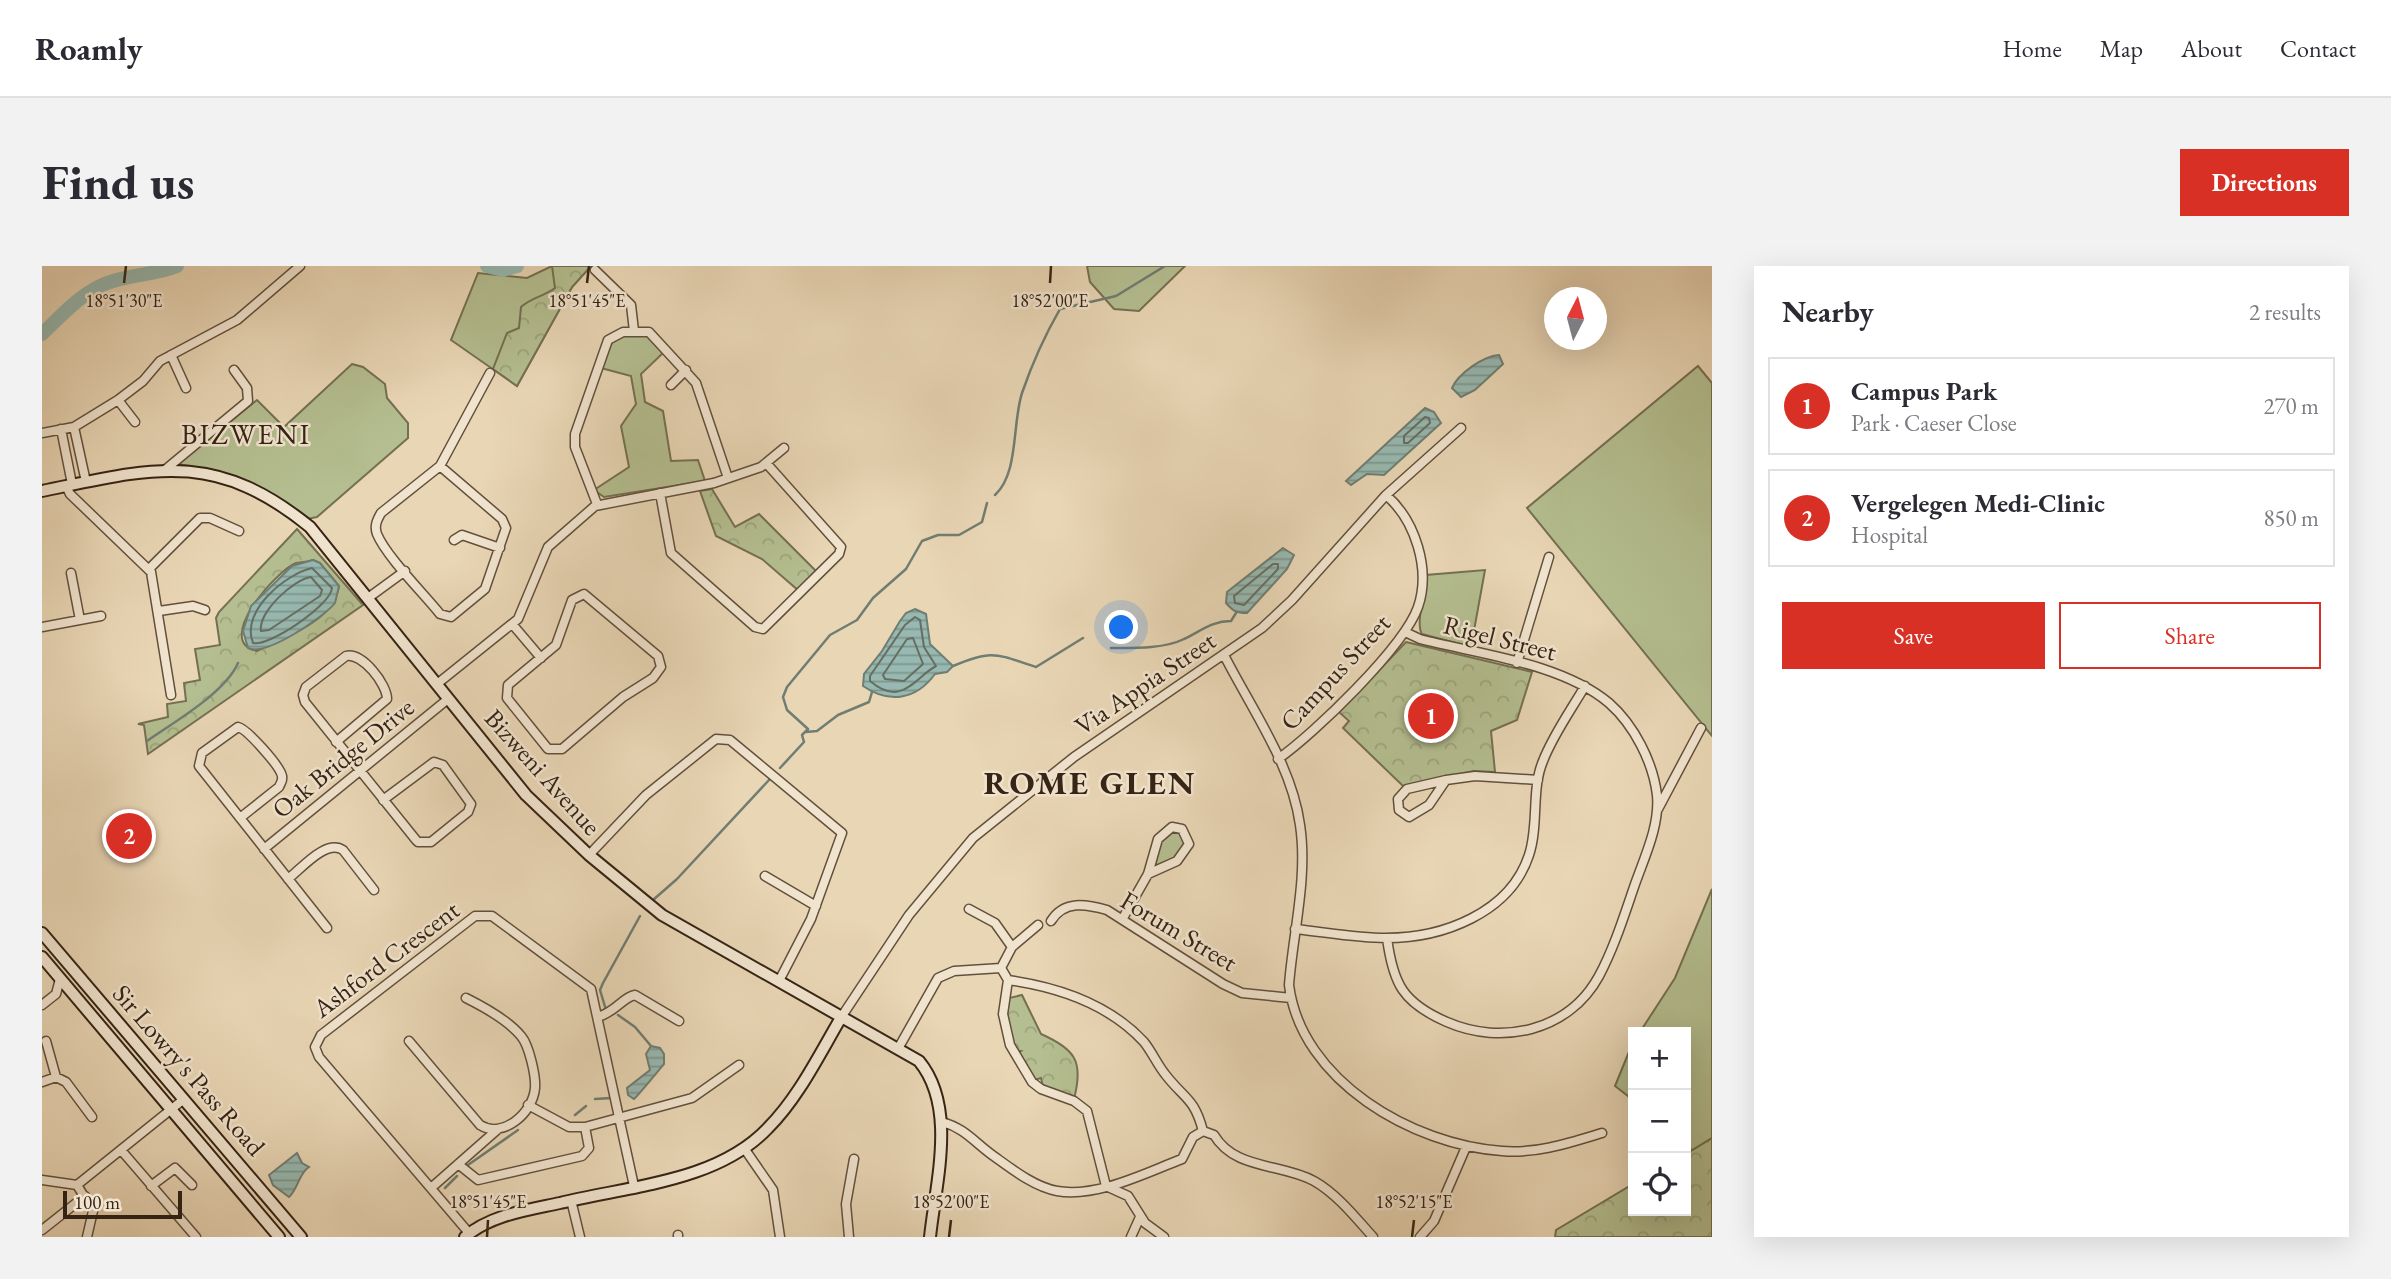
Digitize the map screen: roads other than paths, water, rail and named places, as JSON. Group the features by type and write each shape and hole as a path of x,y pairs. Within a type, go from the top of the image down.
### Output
{"street":[{"path":"42,433 74,427 118,400 171,355 237,320 300,266"},
{"path":"595,270 631,305 634,331"},
{"path":"597,504 575,447 575,434 608,340 617,333 649,332 686,370 701,394 728,478"},
{"path":"171,355 186,388"},
{"path":"166,469 247,401 247,388 234,370"},
{"path":"671,385 686,370"},
{"path":"440,466 503,521 506,531 482,594 451,617 440,614 379,538 377,519 440,466 490,373"},
{"path":"118,400 135,422"},
{"path":"74,427 86,482"},
{"name":"Via Appia Street","path":"842,1016 917,904 973,838 1074,757 1224,655 1279,613 1386,495 1461,428"},
{"path":"61,429 71,494 149,569 159,611 171,695"},
{"path":"437,684 513,625 523,612 548,547 597,504 707,485 767,464 784,448"},
{"path":"660,493 671,553 755,627 763,629 839,554 841,547 767,464"},
{"name":"Bizweni Avenue","path":"42,491 133,471 166,469 197,472 231,480 279,503 310,527 526,795 589,855 662,915 919,1060 936,1087 942,1122 930,1237"},
{"name":"Campus Street","path":"1278,759 1333,711 1405,632 1421,598 1421,559 1406,520 1386,495"},
{"path":"149,569 200,518 210,518 239,531"},
{"path":"454,540 462,535 500,548"},
{"path":"1517,663 1549,557"},
{"path":"368,598 405,570"},
{"path":"71,573 80,620"},
{"path":"584,594 658,656 661,667 653,678 623,697 562,749 553,751 548,749 505,693 508,685 541,658 558,643 572,600 584,594"},
{"path":"159,611 193,606 205,610"},
{"path":"42,627 101,616"},
{"path":"513,625 541,658"},
{"name":"Rigel Street","path":"1405,632 1420,639 1557,673 1585,686 1616,710 1634,734 1651,770 1656,811"},
{"path":"337,742 387,699 386,690 354,654 346,656 303,692 305,702 337,742 383,800 415,840 423,844 431,842 466,813 471,804 443,765 434,762 383,800"},
{"path":"1224,655 1293,793 1300,825 1302,865 1289,985 1290,998 1314,1049 1347,1084 1398,1120 1466,1147 1526,1151 1602,1133"},
{"path":"1295,929 1387,938 1471,920 1498,901 1517,879 1527,860 1536,821 1538,780 1543,760 1585,686"},
{"name":"Oak Bridge Drive","path":"264,849 448,699"},
{"path":"240,818 279,787 282,779 280,771 248,731 238,727 202,753 198,763 240,818 264,849 327,928"},
{"path":"1387,938 1392,975 1398,986 1433,1016 1462,1028 1494,1034 1518,1032 1546,1025 1567,1012 1598,977 1628,905 1653,832 1656,811 1701,728"},
{"path":"589,855 646,794 713,741 727,739 841,830 842,838 816,906 779,981"},
{"path":"1446,780 1421,812 1409,817 1399,810 1398,799 1407,789 1446,780 1475,776 1538,780"},
{"path":"1123,918 1148,874 1160,835 1171,827 1182,829 1189,844 1182,857 1148,874"},
{"path":"288,879 327,848 336,846 343,850 374,890"},
{"path":"765,876 816,906"},
{"name":"Forum Street","path":"1051,921 1062,908 1078,905 1107,910 1223,984 1242,993 1290,998"},
{"path":"969,909 995,923 1012,947"},
{"name":"Ashford Crescent","path":"467,1235 431,1188 319,1057 316,1047 319,1037 470,919 481,915 492,916 586,985 593,994 634,1186"},
{"path":"1001,968 1012,947 1038,925"},
{"name":"Sir Lowry's Pass Road","path":"42,933 301,1237"},
{"name":"Sir Lowry's Pass Road","path":"42,957 279,1237"},
{"path":"1001,968 1008,980 1003,1014 1010,1045 1024,1071 1041,1090 1074,1101 1087,1111 1106,1186"},
{"path":"899,1047 938,978 954,971 1001,968"},
{"path":"42,1005 56,994 60,979"},
{"path":"1008,980 1065,991 1088,1002 1132,1032 1150,1049 1166,1076 1190,1098 1203,1132"},
{"path":"598,1017 612,1013 627,997 635,995 679,1021"},
{"path":"431,1188 498,1129 519,1118 535,1087 523,1039 481,1006 466,998"},
{"path":"467,1235 503,1217 699,1170 744,1148 783,1111 842,1016"},
{"path":"46,1041 56,1077"},
{"path":"410,1041 480,1125 498,1129"},
{"path":"528,1105 569,1127 585,1127 692,1098 739,1065"},
{"path":"42,1082 56,1077 66,1082 92,1117"},
{"path":"42,1180 78,1185 184,1099"},
{"path":"942,1122 963,1129 989,1153 1043,1187 1074,1192 1106,1186 1182,1159 1193,1137 1203,1132 1214,1135 1222,1149 1240,1160 1278,1167 1315,1182 1373,1237"},
{"path":"458,1164 478,1180 582,1156 589,1148 585,1127"},
{"path":"1420,1237 1434,1221 1466,1147"},
{"path":"744,1148 773,1190 780,1237"},
{"path":"121,1150 196,1237"},
{"path":"849,1237 846,1205 854,1159"},
{"path":"151,1186 175,1168 192,1185"},
{"path":"78,1185 93,1211 88,1237"},
{"path":"1106,1186 1128,1196 1140,1217 1164,1237"},
{"path":"42,1230 85,1196"},
{"path":"570,1200 580,1237"},
{"path":"1131,1237 1140,1217"}],"water":[{"path":"1499,355 1503,364 1475,390 1461,397 1452,388 1472,367"},
{"path":"1425,408 1434,412 1441,423 1384,475 1367,474 1351,485 1346,481"},
{"path":"1283,548 1294,555 1287,569 1247,613 1231,608 1226,603 1227,592"},
{"path":"313,560 320,563 339,586 335,603 319,618 280,642 267,647 248,648 243,631 251,606 292,566"},
{"path":"915,609 926,614 930,644 953,666 947,672 935,674 928,683 911,694 892,697 873,692 863,686 864,674 906,613"},
{"path":"651,1046 660,1048 664,1054 664,1064 634,1099 628,1095 627,1088 650,1070 646,1054"},
{"path":"297,1153 302,1163 309,1167 289,1197 273,1185 269,1175"}],"waterway":[{"path":"42,334 72,305 98,287 116,280 177,266"},
{"path":"487,266 503,270 517,266"},
{"path":"995,495 1008,474 1022,393 1039,350 1060,309 1116,296 1165,266"},
{"path":"780,768 804,742 802,735 808,729 787,710 783,697 787,687 830,635 857,620 873,598 906,569 922,541 938,535 959,535 982,522 987,503"},
{"path":"1111,648 1167,645 1212,625 1231,621 1236,613"},
{"path":"953,666 977,657 994,655 1036,667 1083,638"},
{"path":"147,741 211,696 238,663"},
{"path":"806,732 817,731 838,715 869,702 872,692"},
{"path":"653,900 677,879 769,780"},
{"path":"606,1010 600,990 640,916"},
{"path":"618,1015 635,1027 651,1046"},
{"path":"595,1099 611,1098"},
{"path":"575,1115 586,1106"},
{"path":"468,1165 518,1130"},
{"path":"445,1188 457,1176"}],"place":[{"name":"Campus Park","path":"1431,716"},
{"name":"Vergelegen Medi-Clinic","path":"129,836"}],"district":[{"name":"BIZWENI","path":"246,434"},
{"name":"ROME GLEN","path":"1090,782"}]}
